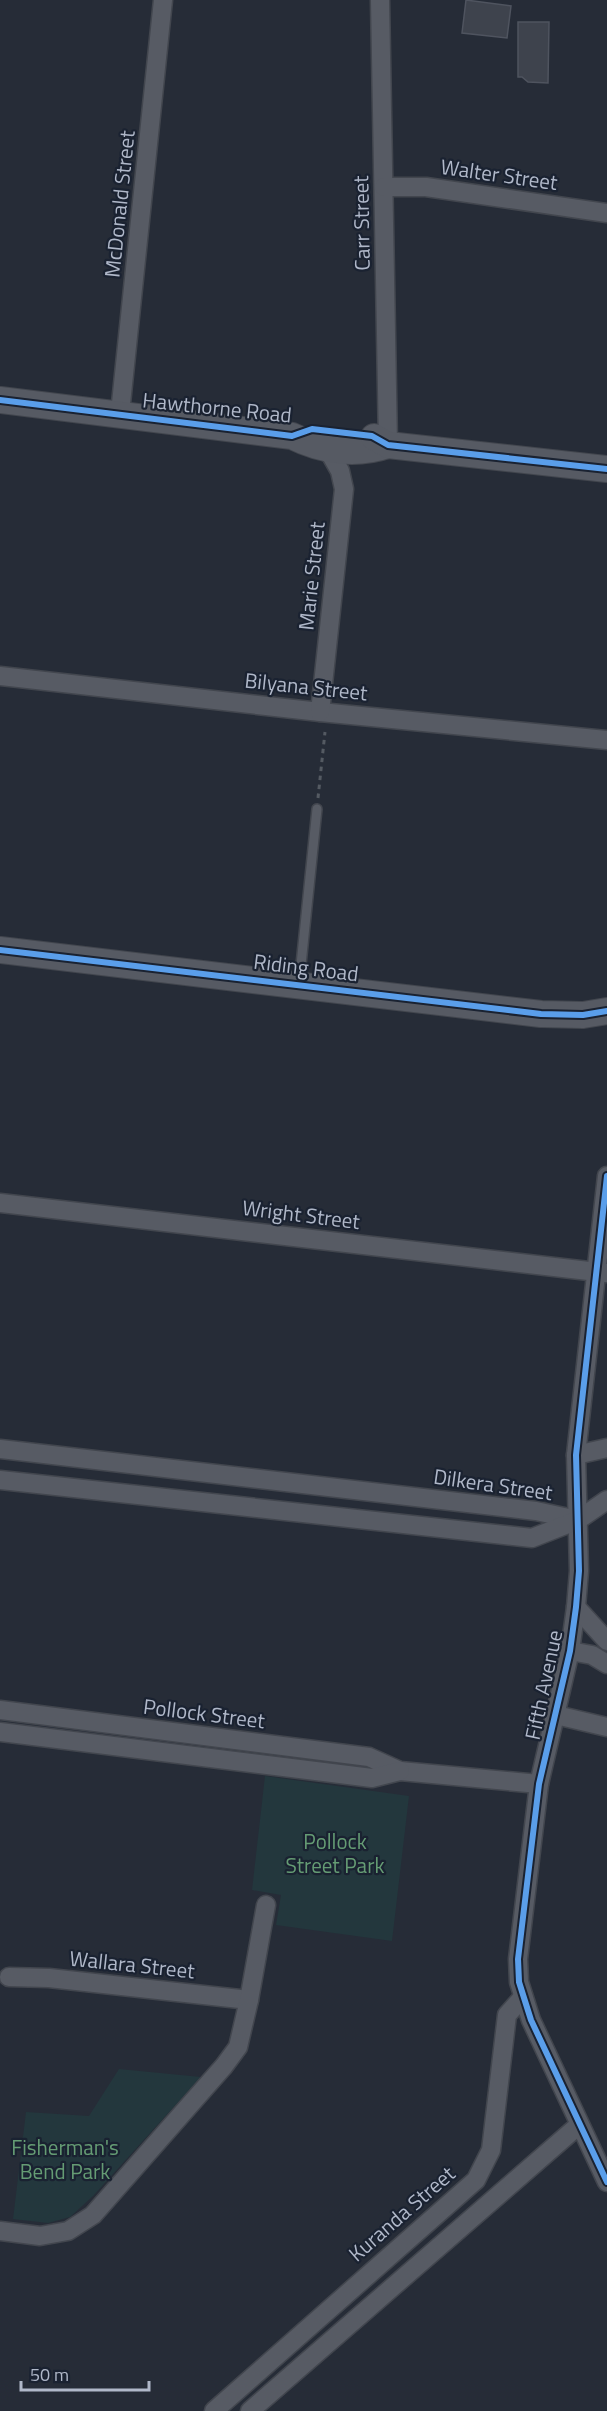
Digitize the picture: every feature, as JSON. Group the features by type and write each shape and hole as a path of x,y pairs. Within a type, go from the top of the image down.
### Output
{"street":[{"name":"McDonald Street","path":"120,413 163,0"},
{"name":"Carr Street","path":"380,0 388,445"},
{"name":"Walter Street","path":"384,187 426,188 607,213"},
{"name":"Hawthorne Road","path":"0,400 292,436 309,444 327,448 368,452 388,445"},
{"name":"Hawthorne Road","path":"292,436 312,429 372,436 388,445 607,469"},
{"name":"Marie Street","path":"320,712 344,489 340,471 327,448"},
{"name":"Bilyana Street","path":"0,676 320,712 607,740"},
{"name":"Riding Road","path":"0,950 542,1014 583,1015 607,1011"},
{"name":"Fifth Avenue","path":"607,1176 600,1300 576,1455 578,1520 576,1607 570,1651 539,1784 518,1959 519,1982 523,1997 579,2125 607,2182"},
{"name":"Wright Street","path":"0,1203 602,1273"},
{"path":"576,1455 607,1448"},
{"name":"Dilkera Street","path":"0,1449 536,1511 578,1520"},
{"name":"Dilkera Street","path":"0,1480 532,1538 578,1520"},
{"path":"578,1520 607,1500"},
{"path":"576,1607 607,1641"},
{"path":"570,1651 592,1655 607,1664"},
{"name":"Pollock Street","path":"0,1710 369,1757 400,1771 539,1784"},
{"path":"556,1715 607,1727"},
{"name":"Pollock Street","path":"0,1732 372,1778 400,1771"},
{"path":"0,2231 40,2236 68,2230 93,2215 238,2047 266,1905"},
{"name":"Wallara Street","path":"9,1977 49,1978 249,2000"},
{"name":"Kuranda Street","path":"214,2411 476,2180 491,2150 507,2015 523,1997"},
{"path":"250,2411 579,2125"}],"lane":[{"path":"299,984 317,809"}],"path":[{"path":"317,809 325,732"}],"green space":[{"name":"Pollock Street Park","path":"265,1776 409,1796 392,1941 276,1925 281,1895 252,1890"},
{"name":"Fisherman's Bend Park","path":"119,2069 201,2077 93,2196 70,2217 48,2223 13,2219 26,2112 89,2116"}],"building":[{"path":"466,0 511,6 507,38 462,33"},
{"path":"518,22 549,22 548,83 528,82 518,77"}],"cycle path":[{"path":"0,400 292,436 312,429 372,436 388,445 607,469"},
{"path":"0,950 541,1014 583,1015 607,1011"},
{"path":"607,1176 576,1455 579,1571 576,1607 570,1651 539,1784 518,1959 519,1982 531,2020 607,2182"}]}
